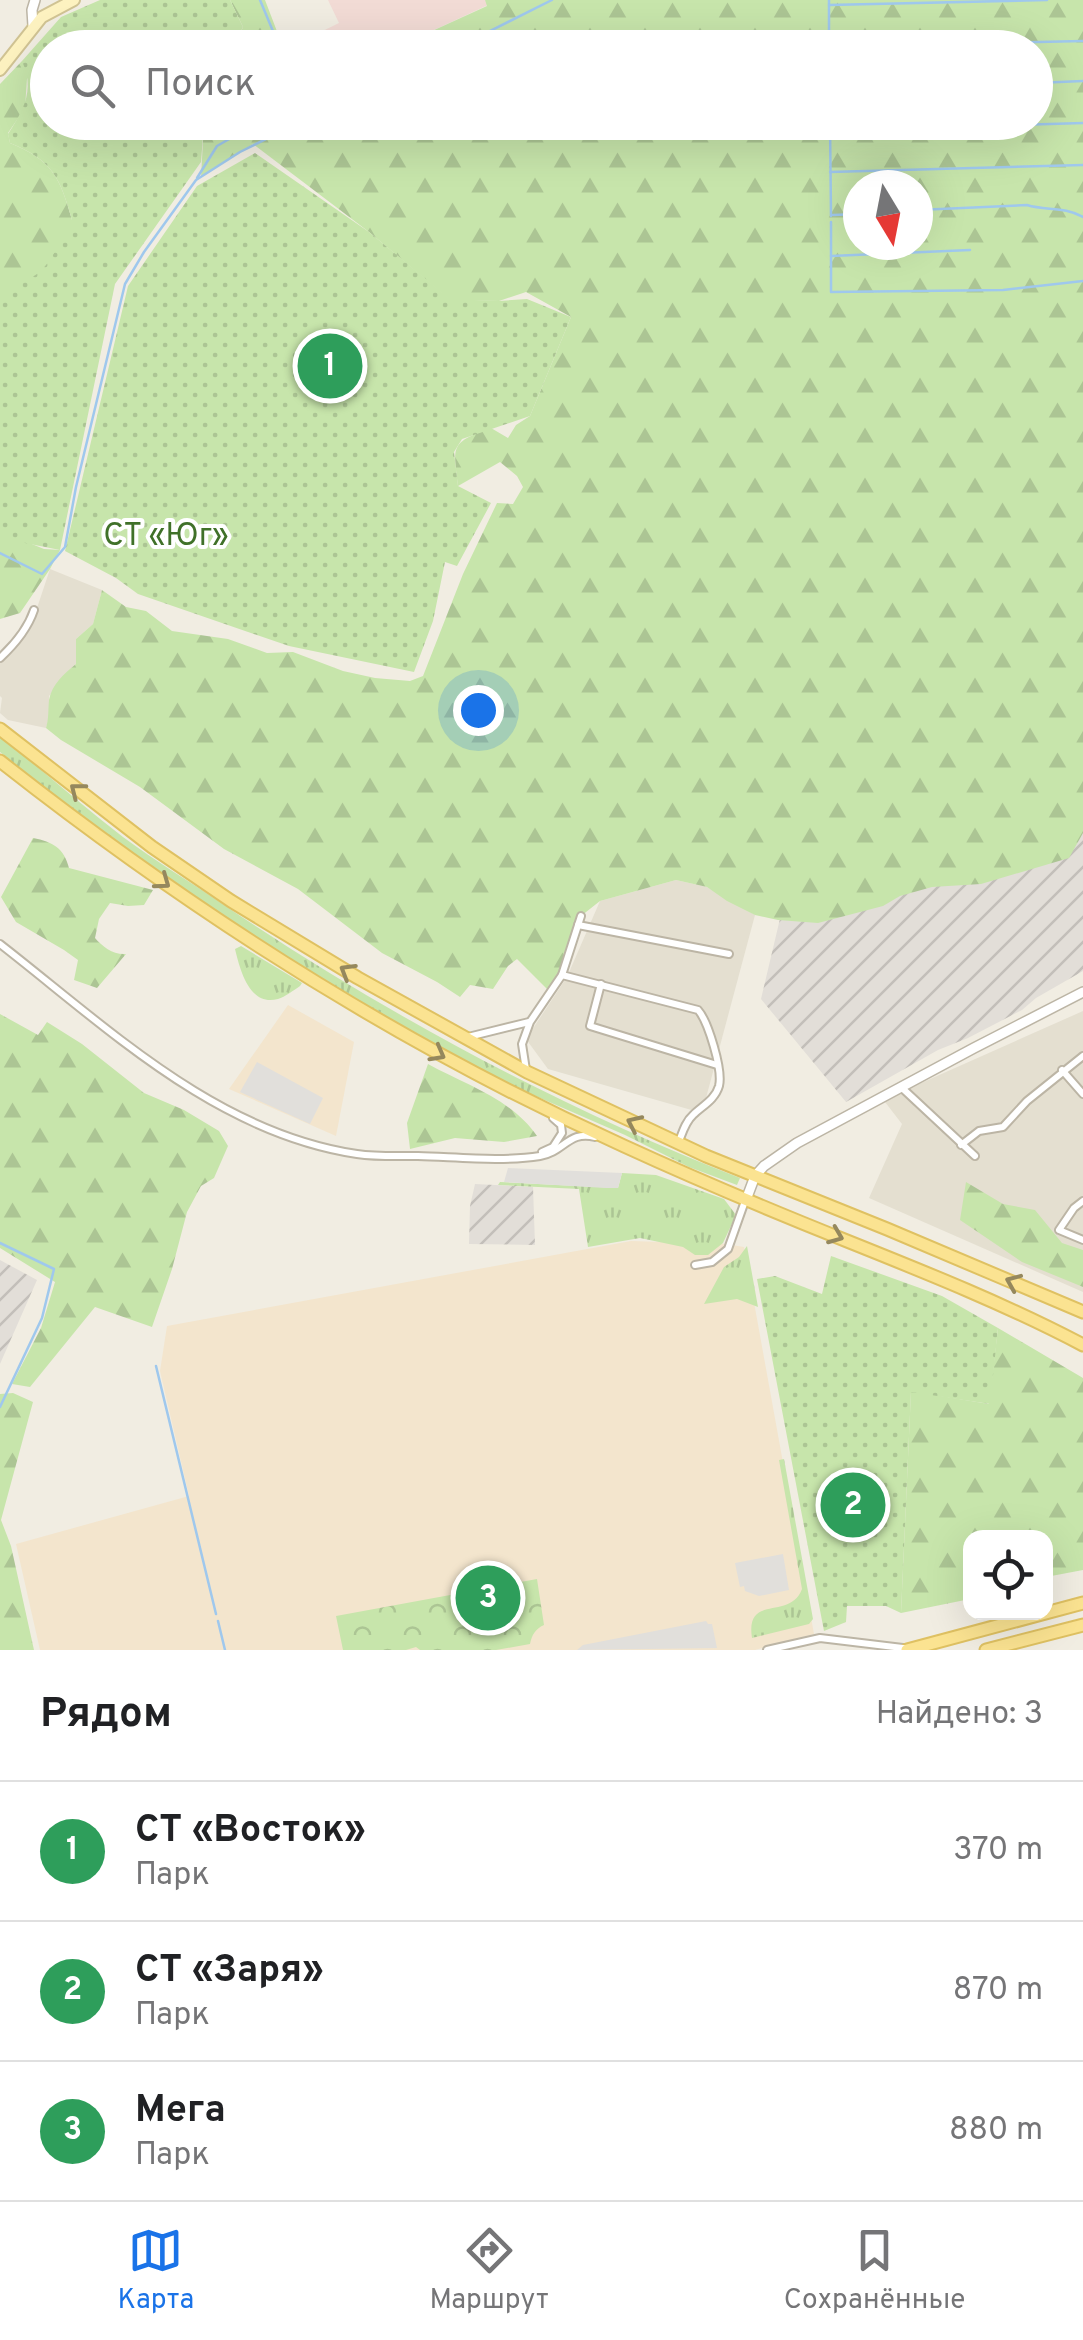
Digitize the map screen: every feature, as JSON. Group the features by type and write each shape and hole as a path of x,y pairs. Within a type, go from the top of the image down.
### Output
{"main road":[{"path":"31,30 42,17 74,0"},
{"path":"0,70 30,32"},
{"path":"0,730 152,847 232,901 358,978 526,1072 678,1144 1083,1312"},
{"path":"0,761 184,898 316,984 438,1055 617,1143 950,1282 1083,1345"},
{"path":"909,1649 940,1646 1083,1603"},
{"path":"986,1650 1083,1625"}],"street":[{"path":"33,26 35,0"},
{"path":"0,658 31,620 34,610"},
{"path":"526,1072 522,1044 530,1022 562,975 580,916"},
{"path":"578,924 730,954"},
{"path":"0,944 200,1095 246,1120 294,1139 356,1154 521,1157 549,1154 581,1135 617,1143"},
{"path":"562,975 698,1010 704,1017 719,1086 708,1104 690,1118 678,1144"},
{"path":"601,984 590,1026 717,1065"},
{"path":"696,1265 712,1262 728,1249 755,1176 764,1166 797,1143 1083,992"},
{"path":"464,1038 530,1022"},
{"path":"961,1144 980,1131 1002,1127 1062,1070 1083,1056"},
{"path":"1062,1070 1083,1094"},
{"path":"901,1087 974,1156"},
{"path":"521,1157 553,1147 562,1134 559,1123 529,1101"},
{"path":"1083,1201 1059,1230 1083,1240"},
{"path":"767,1650 820,1638 909,1649"}],"shaded area":[{"path":"328,0 485,0 488,5 434,30 325,30 339,23"},
{"path":"50,569 102,590 93,624 76,639 76,664 49,696 46,728 8,720 0,713 0,659 35,614"},
{"path":"1083,821 1083,971 1022,1010 938,1050 846,1102 761,999 783,906"},
{"path":"676,880 707,887 755,915 702,1113 548,1069 526,1039 567,977 600,901"},
{"path":"288,1005 354,1042 336,1136 229,1089"},
{"path":"1083,1011 1083,1292 869,1198 902,1124 885,1102"},
{"path":"257,1062 323,1098 310,1124 240,1092"},
{"path":"508,1168 622,1173 618,1188 606,1188 504,1182"},
{"path":"475,1184 533,1187 535,1245 469,1244"},
{"path":"631,1241 744,1247 814,1634 755,1650 40,1650 16,1544 189,1496 160,1371 167,1326"},
{"path":"0,1260 37,1280 0,1364"},
{"path":"783,1554 789,1590 759,1596 740,1587 735,1563"},
{"path":"706,1621 712,1624 717,1648 577,1650 583,1645"}],"green space":[{"path":"100,0 230,0 243,27 49,30 61,17"},
{"path":"230,0 265,0 276,30 242,30"},
{"path":"485,0 1083,0 1083,833 1069,858 981,884 932,887 900,896 883,906 818,923 755,915 707,887 676,880 600,901 581,916 562,975 550,992 517,959 493,989 470,985 460,997 382,953 298,889 224,849 140,787 46,728 51,694 76,664 76,639 93,624 102,590 126,607 146,611 172,631 228,639 267,653 293,652 375,678 410,681 423,676 463,574 497,503 513,504 523,487 517,476 500,462 458,486 457,447 491,428 508,438 516,425 530,416 571,317 526,292 499,301 450,300 369,232 253,144 201,177 203,140 1053,140 1053,30 434,30 487,6"},
{"path":"30,52 30,140 203,140 201,162 115,284 60,550 0,538 0,292 42,269 72,220 58,181 45,163 10,143 8,134 28,90 22,61"},
{"path":"22,61 28,64 25,108 8,133 10,143 45,163 58,181 72,220 111,228 0,324 0,84"},
{"name":"СТ «Юг»","path":"255,153 369,232 450,299 527,299 571,317 530,416 462,439 454,452 458,486 491,503 457,566 445,562 433,621 414,672 289,646 138,594 65,551 128,286 197,186"},
{"path":"0,531 44,549 60,550 20,613 0,619"},
{"path":"0,736 135,846 347,984 539,1089 740,1178 737,1185 492,1077 315,978 47,791 0,752"},
{"path":"33,838 57,847 69,868 153,890 144,905 110,903 99,919 95,938 109,950 126,954 97,988 74,980 78,960 16,922 1,897"},
{"path":"241,946 302,983 278,999 260,997 243,976 235,949"},
{"path":"0,1014 38,1035 47,1022 144,1093 219,1131 228,1146 214,1178 201,1186 187,1212 152,1327 95,1307 30,1387 12,1384 41,1328 55,1282 0,1248"},
{"path":"428,1064 502,1102 537,1136 504,1142 455,1138 410,1149 407,1123"},
{"path":"622,1173 656,1175 724,1199 736,1215 723,1243 708,1255 695,1255 683,1247 640,1238 588,1247 579,1189 498,1185 500,1182 618,1188"},
{"path":"966,1182 1003,1204 1035,1210 1062,1243 1083,1250 1083,1287 1022,1262 960,1220"},
{"path":"747,1246 758,1307 737,1299 704,1304 724,1267"},
{"path":"831,1256 942,1296 998,1328 990,1404 911,1392 901,1613 886,1606 847,1606 846,1622 824,1631 757,1279 775,1276 822,1294"},
{"path":"998,1328 1083,1378 1083,1570 1053,1576 1053,1530 963,1530 963,1600 901,1613 911,1391 989,1404"},
{"path":"13,1393 33,1402 1,1520 11,1546 34,1650 0,1650 0,1394"},
{"path":"784,1459 813,1619 809,1624 752,1638 755,1616 788,1604 802,1589 779,1460"},
{"path":"537,1579 544,1625 534,1633 530,1644 496,1650 343,1650 336,1616"}],"waterway":[{"path":"260,0 272,30"},
{"path":"492,30 552,0"},
{"path":"829,0 829,30"},
{"path":"829,5 1047,0"},
{"path":"1053,42 1083,41"},
{"path":"1053,82 1083,81"},
{"path":"1053,124 1083,123"},
{"path":"197,178 217,146 228,140"},
{"path":"0,553 42,574 65,547 125,284 196,180 264,140"},
{"path":"830,140 831,216"},
{"path":"830,172 1083,165"},
{"path":"933,209 1027,205 1083,217"},
{"path":"833,215 843,215"},
{"path":"831,222 831,292 1003,290 1083,281"},
{"path":"831,256 970,250"},
{"path":"0,1243 54,1269 42,1318 0,1407"},
{"path":"156,1366 216,1614"},
{"path":"218,1621 225,1650"}],"place":[{"name":"СТ «Восток»","path":"330,366"},
{"name":"СТ «Заря»","path":"853,1505"},
{"name":"Мега","path":"488,1598"}]}
